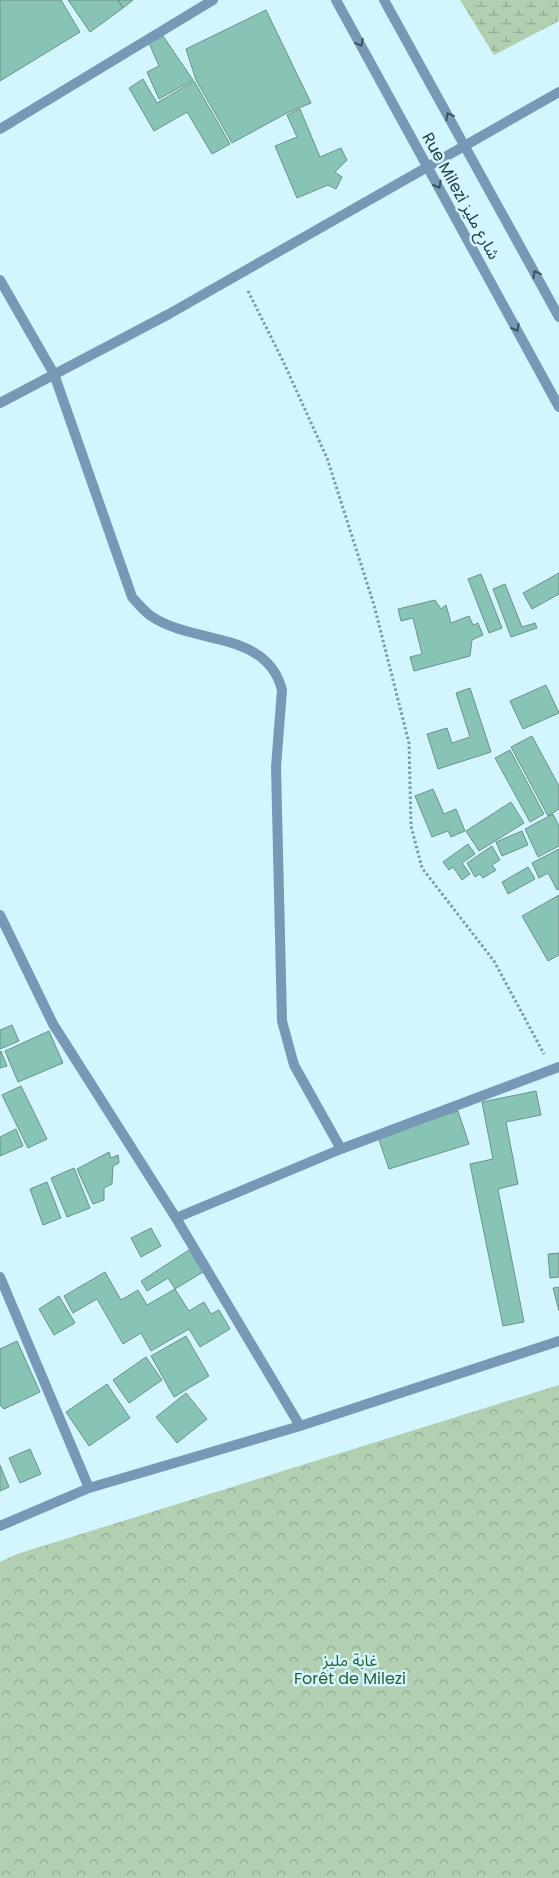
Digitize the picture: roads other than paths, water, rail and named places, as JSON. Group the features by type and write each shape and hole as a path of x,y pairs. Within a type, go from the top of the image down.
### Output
{"street":[{"path":"0,129 213,0"},
{"name":"Rue Milezi شارع مليز","path":"336,0 559,407"},
{"name":"Rue Milezi شارع مليز","path":"384,0 559,317"},
{"path":"0,403 169,314 238,272 428,168 559,92"},
{"path":"0,280 54,374 132,597 153,618 182,629 243,645 266,660 280,679 282,698 276,767 276,817 282,1021 294,1065 341,1149"},
{"path":"0,916 53,1024 176,1218 300,1426"},
{"path":"176,1218 341,1149 556,1069"},
{"path":"0,1277 89,1488"},
{"path":"0,1526 89,1488 300,1426 559,1341"}],"park label":[{"name":"غابة مليز Forêt de Milezi","path":"350,1669"}]}
